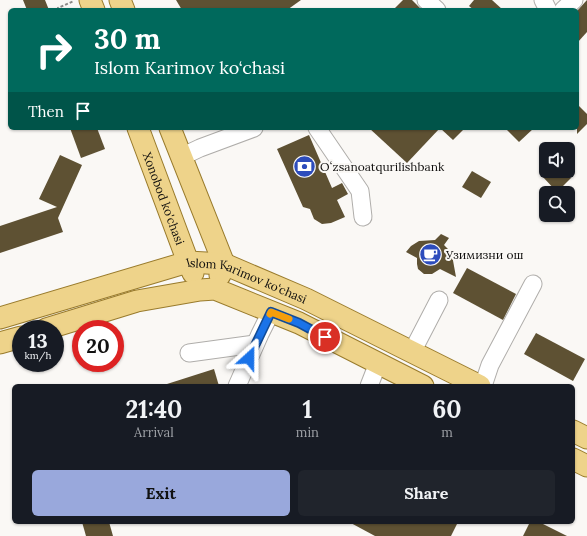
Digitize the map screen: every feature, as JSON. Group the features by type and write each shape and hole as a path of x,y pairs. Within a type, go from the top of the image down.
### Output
{"main road":[{"name":"Xonobod ko'chasi","path":"139,130 188,262 208,290"},
{"path":"171,130 224,264 208,290"},
{"name":"Islom Karimov ko‘chasi","path":"0,318 188,262 224,264 306,299 476,384"},
{"name":"Islom Karimov ko‘chasi","path":"64,323 137,301 208,290 299,323 419,384"},
{"path":"0,343 12,339"},
{"path":"575,432 587,438"},
{"path":"575,460 587,466"}],"street":[{"path":"426,0 435,8"},
{"path":"565,8 574,0"},
{"path":"181,157 200,148 249,130"},
{"path":"318,130 360,191 363,218"},
{"path":"484,384 490,365 534,284"},
{"path":"412,352 439,300"},
{"path":"238,384 271,312"},
{"path":"189,353 255,344"},
{"path":"370,384 378,363"}],"path":[{"path":"61,8 77,0"}],"building":[{"path":"23,0 45,0 48,8 26,8"},
{"path":"176,0 301,0 290,8 181,8"},
{"path":"403,0 412,0 420,8 395,8"},
{"path":"474,0 492,0 501,8 472,8 469,6"},
{"path":"587,0 587,32 579,41 579,9"},
{"path":"579,106 587,114 587,124 577,134 577,130 579,130"},
{"path":"71,130 98,130 105,149 81,158"},
{"path":"371,130 438,130 407,163"},
{"path":"442,130 463,130 453,140"},
{"path":"507,130 532,130 519,142"},
{"name":"Oʻzsanoatqurilishbank","path":"309,135 332,188 342,183 348,194 337,200 345,217 331,223 322,224 314,219 310,209 303,207 277,149"},
{"path":"60,155 82,165 58,218 63,232 0,253 0,226 57,207 39,199"},
{"path":"472,171 491,182 481,198 462,187"},
{"path":"544,178 571,178 563,186 551,186"},
{"name":"Узимизни ош","path":"441,234 449,238 444,245 452,255 456,277 440,269 432,274 424,274 418,269 417,258 406,252 411,246 419,241 435,240"},
{"path":"467,268 516,294 503,320 453,293"},
{"path":"536,333 585,359 573,381 524,354"},
{"path":"214,369 218,384 167,384"},
{"path":"83,524 110,524 113,536 86,536"},
{"path":"353,524 457,524 451,536 375,536"},
{"path":"529,524 543,524 567,536 523,536"}],"slow traffic":[{"path":"270,314 271,312 289,319"}],"place":[{"name":"Oʻzsanoatqurilishbank","path":"304,166"},
{"name":"Узимизни ош","path":"431,254"}],"route":[{"path":"249,358 271,312 299,323 325,337"}]}
